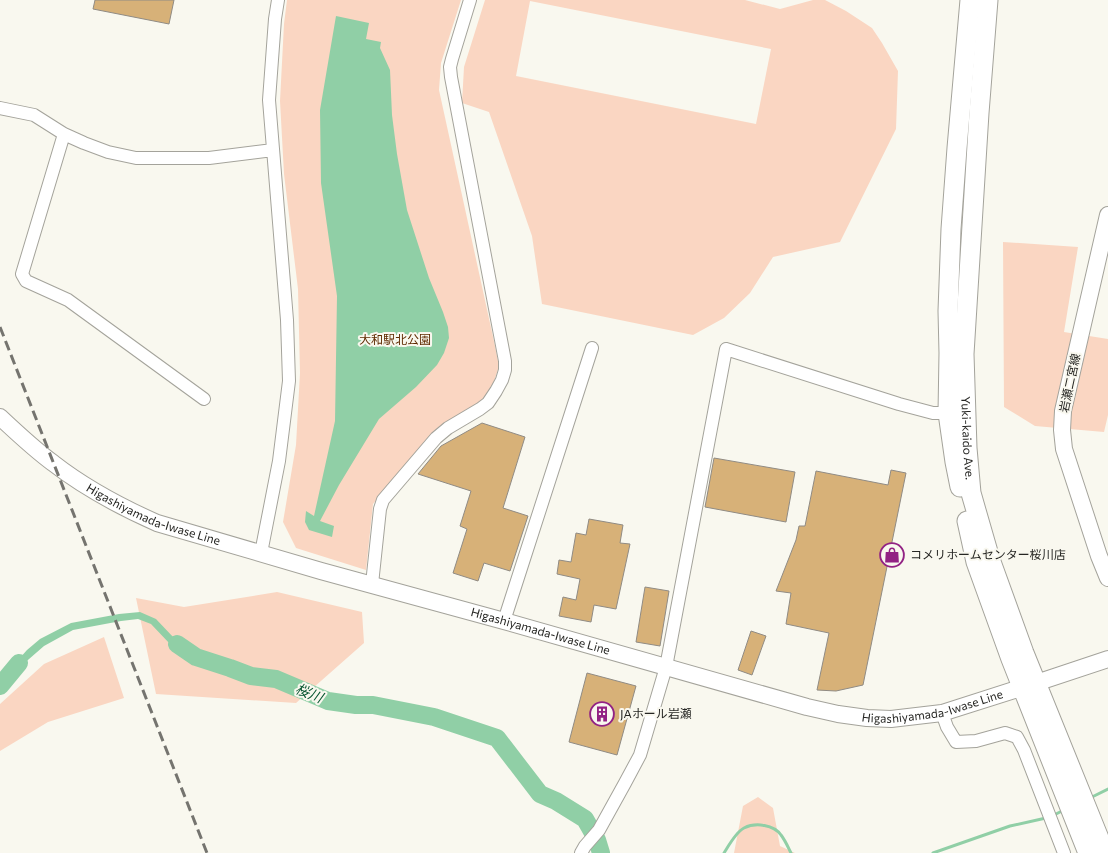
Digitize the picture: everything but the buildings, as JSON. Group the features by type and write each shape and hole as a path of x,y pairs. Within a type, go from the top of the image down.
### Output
{"highway":[{"name":"Yuki-kaido Ave.","path":"970,0 951,230 948,311 948,413 955,462 976,562 1104,853"},
{"name":"Yuki-kaido Ave.","path":"988,0 964,354 967,448 971,493 990,559 1024,653 1029,686 1088,853"}],"main road":[{"name":"岩瀬二宮線","path":"1108,215 1063,411 1062,430 1064,449 1108,578"},
{"name":"Higashiyamada-Iwase Line","path":"0,417 54,464 99,494 157,523 321,571 807,707 838,714 891,719 942,713 1108,659"}],"street":[{"path":"261,554 279,461 289,381 287,320 269,100 278,0"},
{"path":"372,584 380,509 383,500 436,438 448,428 480,410 488,403 496,391 505,370 506,361 451,78 450,67 470,0"},
{"path":"0,108 34,115 64,134 108,152 136,158 209,158 273,150"},
{"path":"64,134 22,274 26,281 68,300 204,399"},
{"path":"504,621 592,348"},
{"path":"583,849 599,830 640,754 666,667 726,349 899,404 933,413 948,413"},
{"path":"942,713 947,727 956,742 976,741 1005,733 1017,737 1024,750 1064,853"}],"green space":[{"name":"大和駅北公園","path":"287,0 461,0 441,63 439,90 499,366 492,388 479,404 389,485 373,504 366,570 296,548 283,522 296,445 300,373 298,289 284,174 280,101"},
{"path":"485,0 745,0 780,9 813,0 825,0 872,28 898,71 896,129 840,242 773,257 750,293 724,318 693,335 542,304 532,236 489,112 462,103 464,67","holes":["530,1 771,49 756,124 516,76"]},
{"path":"1003,242 1078,247 1064,332 1108,339 1108,415 1104,432 1035,426 1004,407"},
{"path":"277,592 362,612 364,643 296,703 156,694 136,598 184,607"},
{"path":"104,637 124,698 48,722 0,751 0,704 44,664"},
{"path":"758,797 773,808 780,846 795,853 734,853 743,806"}],"shaded area":[{"path":"336,16 369,23 366,39 381,42 380,48 390,70 392,115 407,210 429,278 448,327 449,338 444,353 437,365 416,387 379,419 339,485 320,521 334,526 332,537 309,530 305,522 306,511 314,516 335,421 337,296 321,183 320,110"},
{"path":"140,612 156,619 174,638 197,654 194,660 170,644 151,624 138,619 73,630 44,646 21,666 7,682 2,678 27,650 40,639 71,623"}],"waterway":[{"name":"桜川","path":"177,644 196,657 251,676 276,679 328,701 356,705 373,705 434,717 497,738 540,794 556,801 585,819 597,840 601,853"},
{"name":"桜川","path":"0,686 19,663"},
{"path":"1090,798 1108,789"},
{"path":"1052,816 1064,810"},
{"path":"933,853 1010,826 1046,818"},
{"path":"724,853 738,832 754,825 769,827 778,832 791,853"}],"railway":[{"path":"0,327 207,853"}],"place":[{"name":"コメリホームセンター桜川店","path":"892,555"},
{"name":"JAホール岩瀬","path":"602,714"}]}
